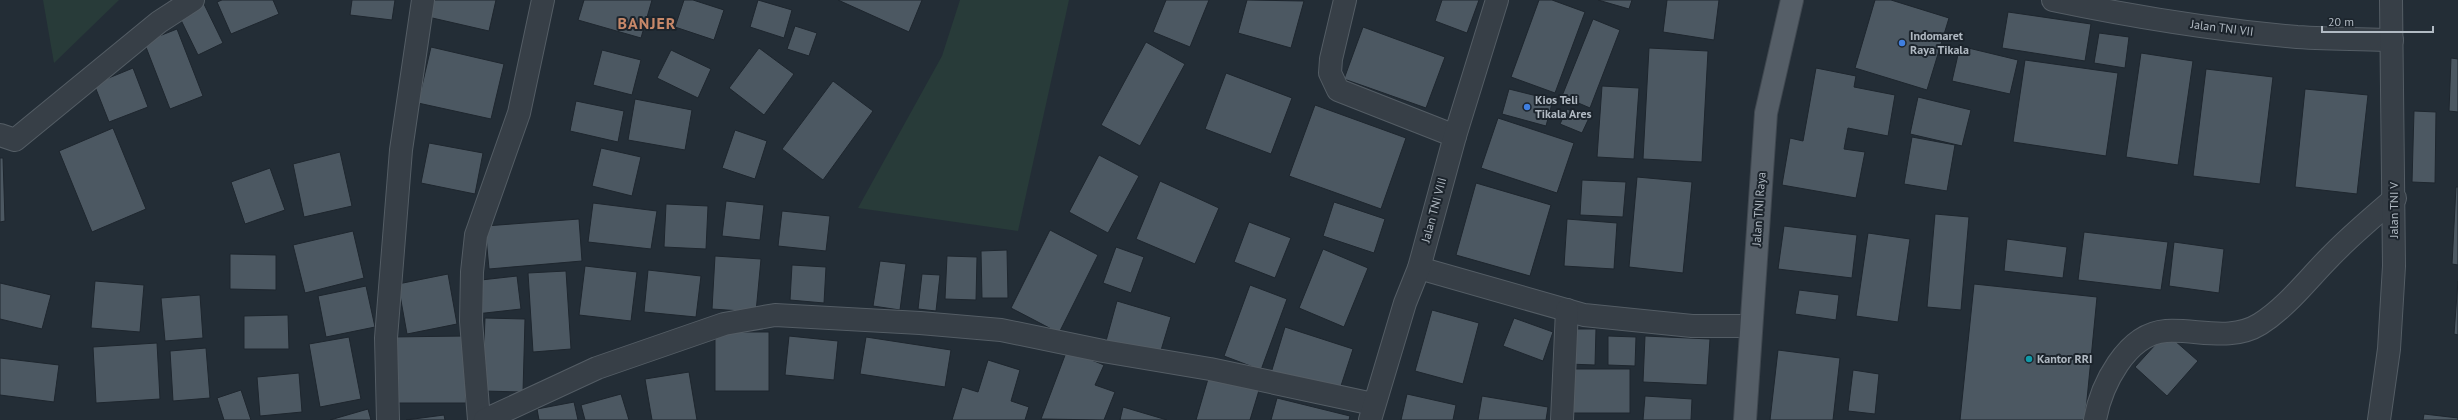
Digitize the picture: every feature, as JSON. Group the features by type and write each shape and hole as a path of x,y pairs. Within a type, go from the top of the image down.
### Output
{"main road":[{"name":"Jalan TNI Raya","path":"1745,420 1766,113 1792,0"}],"street":[{"path":"0,135 15,140 159,22 193,0"},
{"path":"388,420 386,338 401,150 423,0"},
{"path":"479,420 471,322 472,272 476,235 519,113 543,0"},
{"path":"1346,0 1331,58 1330,73 1338,90 1455,136"},
{"name":"Jalan TNI VIII","path":"1372,412 1405,303 1419,268 1455,136 1498,0"},
{"name":"Jalan TNI VII","path":"2053,0 2112,12 2204,26 2298,37 2392,40"},
{"name":"Jalan TNI V","path":"2379,420 2389,349 2394,266 2395,198 2391,0"},
{"path":"2095,420 2098,403 2119,360 2139,342 2165,331 2235,334 2260,324 2285,304 2331,255 2395,198"},
{"path":"1419,268 1584,315 1692,326 1751,326"},
{"path":"1562,420 1567,310"},
{"path":"485,420 597,368 724,324 775,315 920,323 1001,330 1103,351 1210,369 1372,412"}],"green space":[{"path":"43,0 119,0 54,63"},
{"path":"960,0 1069,0 1018,231 858,208 942,56"}],"building":[{"path":"222,0 273,0 279,14 231,34 217,2"},
{"path":"352,0 395,0 392,20 350,15"},
{"path":"432,0 496,0 489,31 428,17"},
{"path":"584,0 652,0 641,38 578,20"},
{"path":"684,0 693,0 724,10 714,40 675,27"},
{"path":"758,0 792,10 784,38 750,27"},
{"path":"838,0 922,0 909,32"},
{"path":"1166,0 1209,0 1190,47 1153,32"},
{"path":"1247,0 1304,1 1291,48 1238,33"},
{"path":"1442,0 1479,0 1467,33 1435,21"},
{"path":"1539,0 1552,0 1585,12 1555,93 1511,77"},
{"path":"1598,0 1632,0 1629,9"},
{"path":"1667,0 1719,0 1714,40 1663,32"},
{"name":"Indomaret Raya Tikala","path":"1875,0 1891,0 1949,18 1927,90 1855,68"},
{"path":"203,2 223,43 198,55 178,14"},
{"path":"2008,12 2091,24 2085,61 2002,48"},
{"path":"1593,19 1620,30 1590,108 1562,96"},
{"path":"795,26 817,33 809,56 787,49"},
{"path":"1363,27 1445,57 1426,108 1344,79"},
{"path":"177,29 203,96 170,109 144,42"},
{"path":"2099,33 2129,37 2125,68 2094,63"},
{"path":"1146,42 1185,64 1140,146 1101,125"},
{"path":"1960,46 2018,60 2010,94 1952,81"},
{"path":"431,47 504,64 491,119 418,103"},
{"path":"759,48 794,74 764,115 729,88"},
{"path":"1649,48 1708,51 1702,162 1643,159"},
{"path":"602,50 641,60 632,95 593,85"},
{"path":"671,50 711,69 698,98 657,78"},
{"path":"2141,53 2193,61 2178,165 2126,157"},
{"path":"2451,58 2458,59 2458,112 2449,111"},
{"path":"2025,60 2118,73 2106,156 2013,142"},
{"path":"133,68 148,107 109,122 94,84"},
{"path":"1816,68 1856,76 1854,87 1895,95 1888,136 1848,128 1844,149 1865,152 1856,198 1782,185 1790,138 1803,141"},
{"path":"2206,69 2273,77 2260,184 2193,176"},
{"path":"1226,73 1292,98 1271,154 1205,129"},
{"path":"833,81 873,111 823,180 782,149"},
{"path":"1602,86 1639,88 1634,159 1597,157"},
{"name":"Kios Teli Tikala Ares","path":"1509,89 1553,100 1546,126 1502,114"},
{"path":"2305,89 2368,95 2357,194 2295,187"},
{"path":"1918,97 1971,110 1962,146 1910,134"},
{"path":"635,99 692,110 685,150 628,140"},
{"path":"576,101 624,111 618,142 570,131"},
{"path":"1315,105 1406,138 1381,209 1289,176"},
{"path":"1567,109 1589,118 1582,133 1560,124"},
{"path":"2414,111 2436,112 2435,183 2412,182"},
{"path":"1498,118 1574,143 1557,193 1481,168"},
{"path":"113,128 146,209 92,232 59,151"},
{"path":"735,130 767,141 755,179 722,168"},
{"path":"1912,137 1955,145 1947,191 1904,184"},
{"path":"429,143 483,153 475,194 421,183"},
{"path":"601,148 641,157 632,196 592,186"},
{"path":"340,152 352,206 304,217 293,164"},
{"path":"1099,155 1139,176 1108,233 1069,212"},
{"path":"0,158 3,158 5,221 0,222"},
{"path":"270,168 285,210 245,224 231,182"},
{"path":"1637,177 1692,182 1683,273 1629,267"},
{"path":"1582,180 1626,182 1623,217 1580,215"},
{"path":"1160,181 1219,208 1195,264 1136,239"},
{"path":"1476,183 1551,205 1530,276 1456,255"},
{"path":"2456,187 2458,187 2458,265 2452,264"},
{"path":"726,201 764,205 760,240 722,236"},
{"path":"1334,202 1385,219 1374,253 1323,236"},
{"path":"593,203 657,211 651,249 588,242"},
{"path":"666,204 708,206 706,249 664,247"},
{"path":"782,211 830,216 826,251 778,246"},
{"path":"1935,214 1969,217 1961,310 1927,307"},
{"path":"579,219 582,261 489,269 485,226"},
{"path":"1567,219 1617,223 1614,269 1564,266"},
{"path":"1249,222 1291,238 1275,278 1234,262"},
{"path":"1784,226 1857,235 1852,278 1778,269"},
{"path":"1050,230 1098,255 1059,333 1011,308"},
{"path":"353,231 364,278 305,293 293,245"},
{"path":"2084,232 2168,242 2161,290 2078,280"},
{"path":"1868,233 1910,239 1898,322 1856,316"},
{"path":"2007,239 2067,247 2063,278 2004,271"},
{"path":"2174,242 2224,249 2219,293 2169,286"},
{"path":"1116,247 1144,257 1131,293 1103,283"},
{"path":"1323,249 1368,268 1344,327 1299,308"},
{"path":"1007,250 1008,298 982,298 981,251"},
{"path":"230,254 276,255 276,290 230,289"},
{"path":"715,256 761,259 756,312 712,309"},
{"path":"947,256 977,257 976,300 945,299"},
{"path":"880,261 906,264 900,310 873,306"},
{"path":"792,265 826,267 824,303 790,300"},
{"path":"585,266 637,272 631,321 579,315"},
{"path":"648,270 701,276 696,317 644,312"},
{"path":"566,271 571,349 533,352 528,273"},
{"path":"448,274 457,324 407,334 398,284"},
{"path":"922,274 940,275 936,311 918,309"},
{"path":"517,276 521,309 476,314 472,281"},
{"path":"95,281 144,285 140,332 91,328"},
{"path":"2458,281 2458,335 2454,334"},
{"path":"0,283 51,295 42,329 0,319"},
{"name":"Kantor RRI","path":"1974,284 2097,297 2085,420 1960,420"},
{"path":"1250,285 1287,299 1261,370 1224,356"},
{"path":"366,286 375,327 326,337 318,296"},
{"path":"1799,290 1839,295 1836,320 1795,314"},
{"path":"200,295 203,338 165,341 161,298"},
{"path":"1117,301 1171,317 1159,357 1106,341"},
{"path":"1432,310 1479,323 1463,384 1415,371"},
{"path":"288,315 289,349 244,349 244,316"},
{"path":"485,318 525,319 523,392 482,391"},
{"path":"1514,318 1553,332 1543,361 1503,346"},
{"path":"1285,327 1353,349 1338,395 1271,373"},
{"path":"1570,329 1596,329 1595,365 1568,364"},
{"path":"715,332 769,332 769,391 715,391"},
{"path":"2166,333 2198,361 2167,396 2135,367"},
{"path":"465,336 466,403 390,403 390,337"},
{"path":"789,336 838,341 834,380 785,375"},
{"path":"1608,336 1636,337 1635,366 1608,365"},
{"path":"1645,336 1710,339 1707,385 1643,382"},
{"path":"349,337 361,399 320,407 309,344"},
{"path":"866,337 951,350 945,387 860,374"},
{"path":"157,343 160,399 96,403 93,347"},
{"path":"206,348 210,398 173,401 170,351"},
{"path":"1067,350 1104,365 1095,385 1115,392 1104,420 1041,419"},
{"path":"1778,350 1840,358 1833,420 1770,420"},
{"path":"0,358 59,365 54,402 0,395"},
{"path":"988,360 1020,370 1011,401 1029,407 1025,420 952,420 962,387 978,392"},
{"path":"1571,369 1630,369 1630,413 1571,413"},
{"path":"1853,370 1879,374 1875,414 1848,411"},
{"path":"689,372 697,420 652,420 645,379"},
{"path":"1210,372 1260,387 1250,420 1196,420"},
{"path":"299,373 302,412 260,416 257,377"},
{"path":"241,390 251,420 224,420 217,398"},
{"path":"621,394 629,420 585,420 581,405"},
{"path":"1407,394 1456,405 1453,420 1401,420"},
{"path":"1482,396 1548,407 1546,420 1478,420"},
{"path":"1645,396 1692,399 1691,420 1643,420"},
{"path":"1277,398 1350,416 1349,420 1271,420"},
{"path":"574,402 578,420 539,420 537,409"},
{"path":"1123,407 1167,420 1120,420"},
{"path":"368,409 371,420 330,420"},
{"path":"2424,414 2458,418 2458,420 2423,420"},
{"path":"444,415 445,420 406,420"}],"place":[{"name":"Indomaret Raya Tikala","path":"1902,43"},
{"name":"Kios Teli Tikala Ares","path":"1527,107"},
{"name":"Kantor RRI","path":"2029,359"}],"district":[{"name":"BANJER","path":"647,23"}]}
